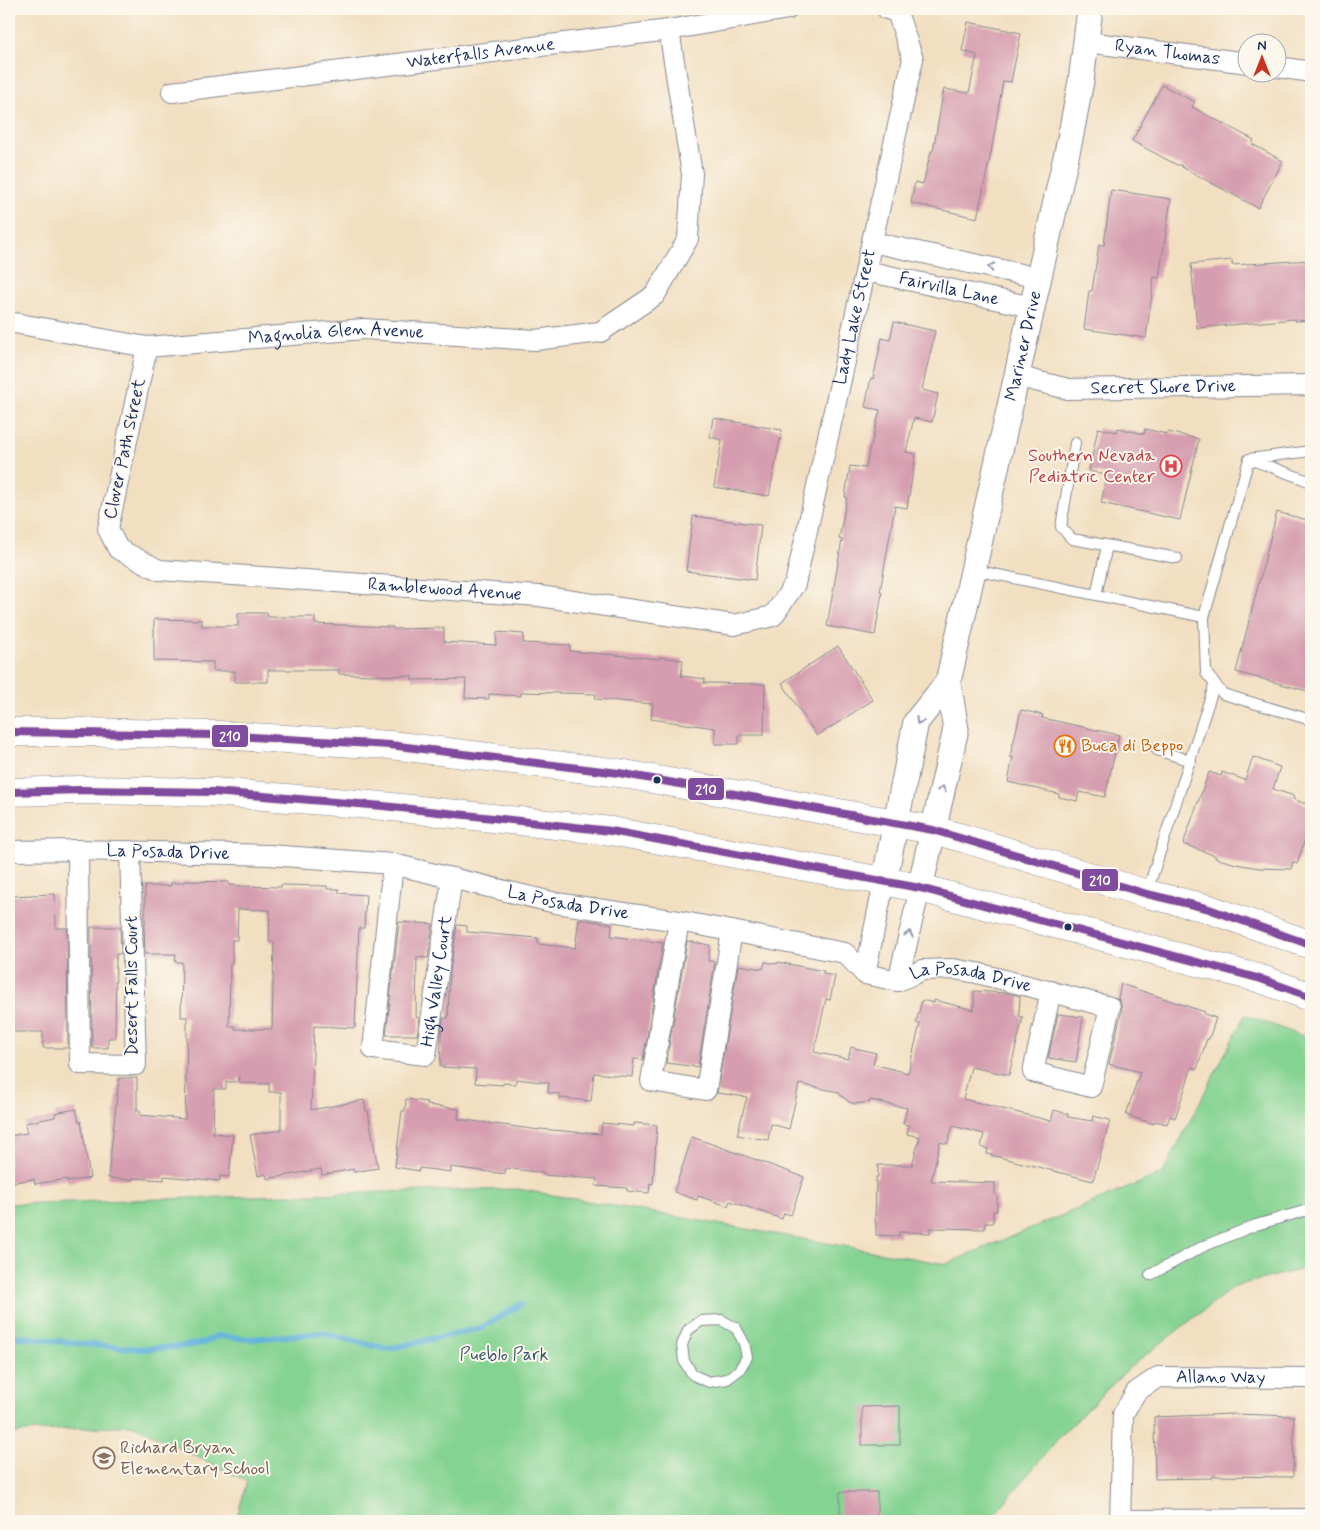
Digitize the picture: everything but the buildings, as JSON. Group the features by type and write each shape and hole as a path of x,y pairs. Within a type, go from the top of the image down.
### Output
{"main road":[{"path":"9,732 217,735 390,745 619,773 932,830 966,838 1147,894 1206,908 1311,945"},
{"path":"9,792 81,790 214,792 383,806 612,831 920,888 1261,979 1311,997"}],"street":[{"name":"Waterfalls Avenue","path":"172,92 669,30 788,9"},
{"name":"Mariner Drive","path":"898,981 956,729 948,682 1082,82 1090,9"},
{"name":"Lady Lake Street","path":"773,616 795,584 913,59 892,10"},
{"name":"Magnolia Glen Avenue","path":"9,322 147,347 364,329 535,340 600,332 655,295 688,239 692,174 669,30"},
{"name":"Ryan Thomas","path":"1087,42 1238,63"},
{"path":"1288,69 1311,72"},
{"name":"Fairvilla Lane","path":"872,242 1039,278"},
{"name":"Fairvilla Lane","path":"866,271 1032,307"},
{"name":"Clover Path Street","path":"118,549 108,528 147,347"},
{"name":"Secret Shore Drive","path":"1016,376 1068,389 1311,385"},
{"name":"Ramblewood Avenue","path":"118,549 159,570 539,596 734,625 773,616"},
{"name":"Mariner Drive","path":"865,974 916,722 948,682"},
{"name":"Desert Falls Court","path":"78,850 80,1064 136,1065 130,851"},
{"name":"La Posada Drive","path":"9,851 78,850 269,855 393,864 556,903 679,921 845,952 865,974 898,981 924,970 953,969 977,973 1051,991 1110,1007 1091,1087 1033,1072 1051,991"},
{"name":"High Valley Court","path":"393,864 374,1049 426,1055 452,878"},
{"path":"679,921 651,1081 706,1090 732,931"},
{"name":"Allano Way","path":"1120,1520 1123,1414 1136,1392 1158,1377 1311,1378"},
{"path":"1120,1520 1311,1519"}],"lane":[{"path":"1075,443 1060,528 1072,539 1177,558"},
{"path":"1249,459 1311,451"},
{"path":"1249,459 1311,482"},
{"path":"1249,459 1204,617 1206,673 1223,694 1311,720"},
{"path":"1096,595 1107,546"},
{"path":"973,569 1204,617"},
{"path":"1147,894 1215,683"},
{"path":"1157,750 1191,761"},
{"path":"1150,1275 1204,1246 1256,1224 1311,1209"},
{"path":"720,1320 736,1328 744,1343 747,1357 740,1370 727,1379 709,1382 693,1375 684,1360 682,1345 688,1330 701,1321 720,1320"}],"green space":[{"name":"Pueblo Park","path":"1245,1015 1311,1039 1311,1267 1235,1286 1130,1367 1061,1435 989,1521 236,1521 247,1481 132,1425 23,1432 9,1435 9,1204 518,1189 946,1264 1163,1173"}],"waterway":[{"path":"9,1334 82,1344 142,1349 203,1343 217,1336 251,1339 322,1333 387,1349 481,1328 521,1304"}],"transit line":[{"name":"210","path":"9,732 217,735 390,745 619,773 933,830 1147,894 1206,908 1311,945"},
{"name":"210","path":"9,792 81,790 214,792 383,806 611,831 920,888 1261,979 1311,997"}],"place":[{"name":"Southern Nevada Pediatric Center","path":"1171,466"},
{"name":"Buca di Beppo","path":"1065,746"},
{"name":"Richard Bryan Elementary School","path":"104,1458"}]}
